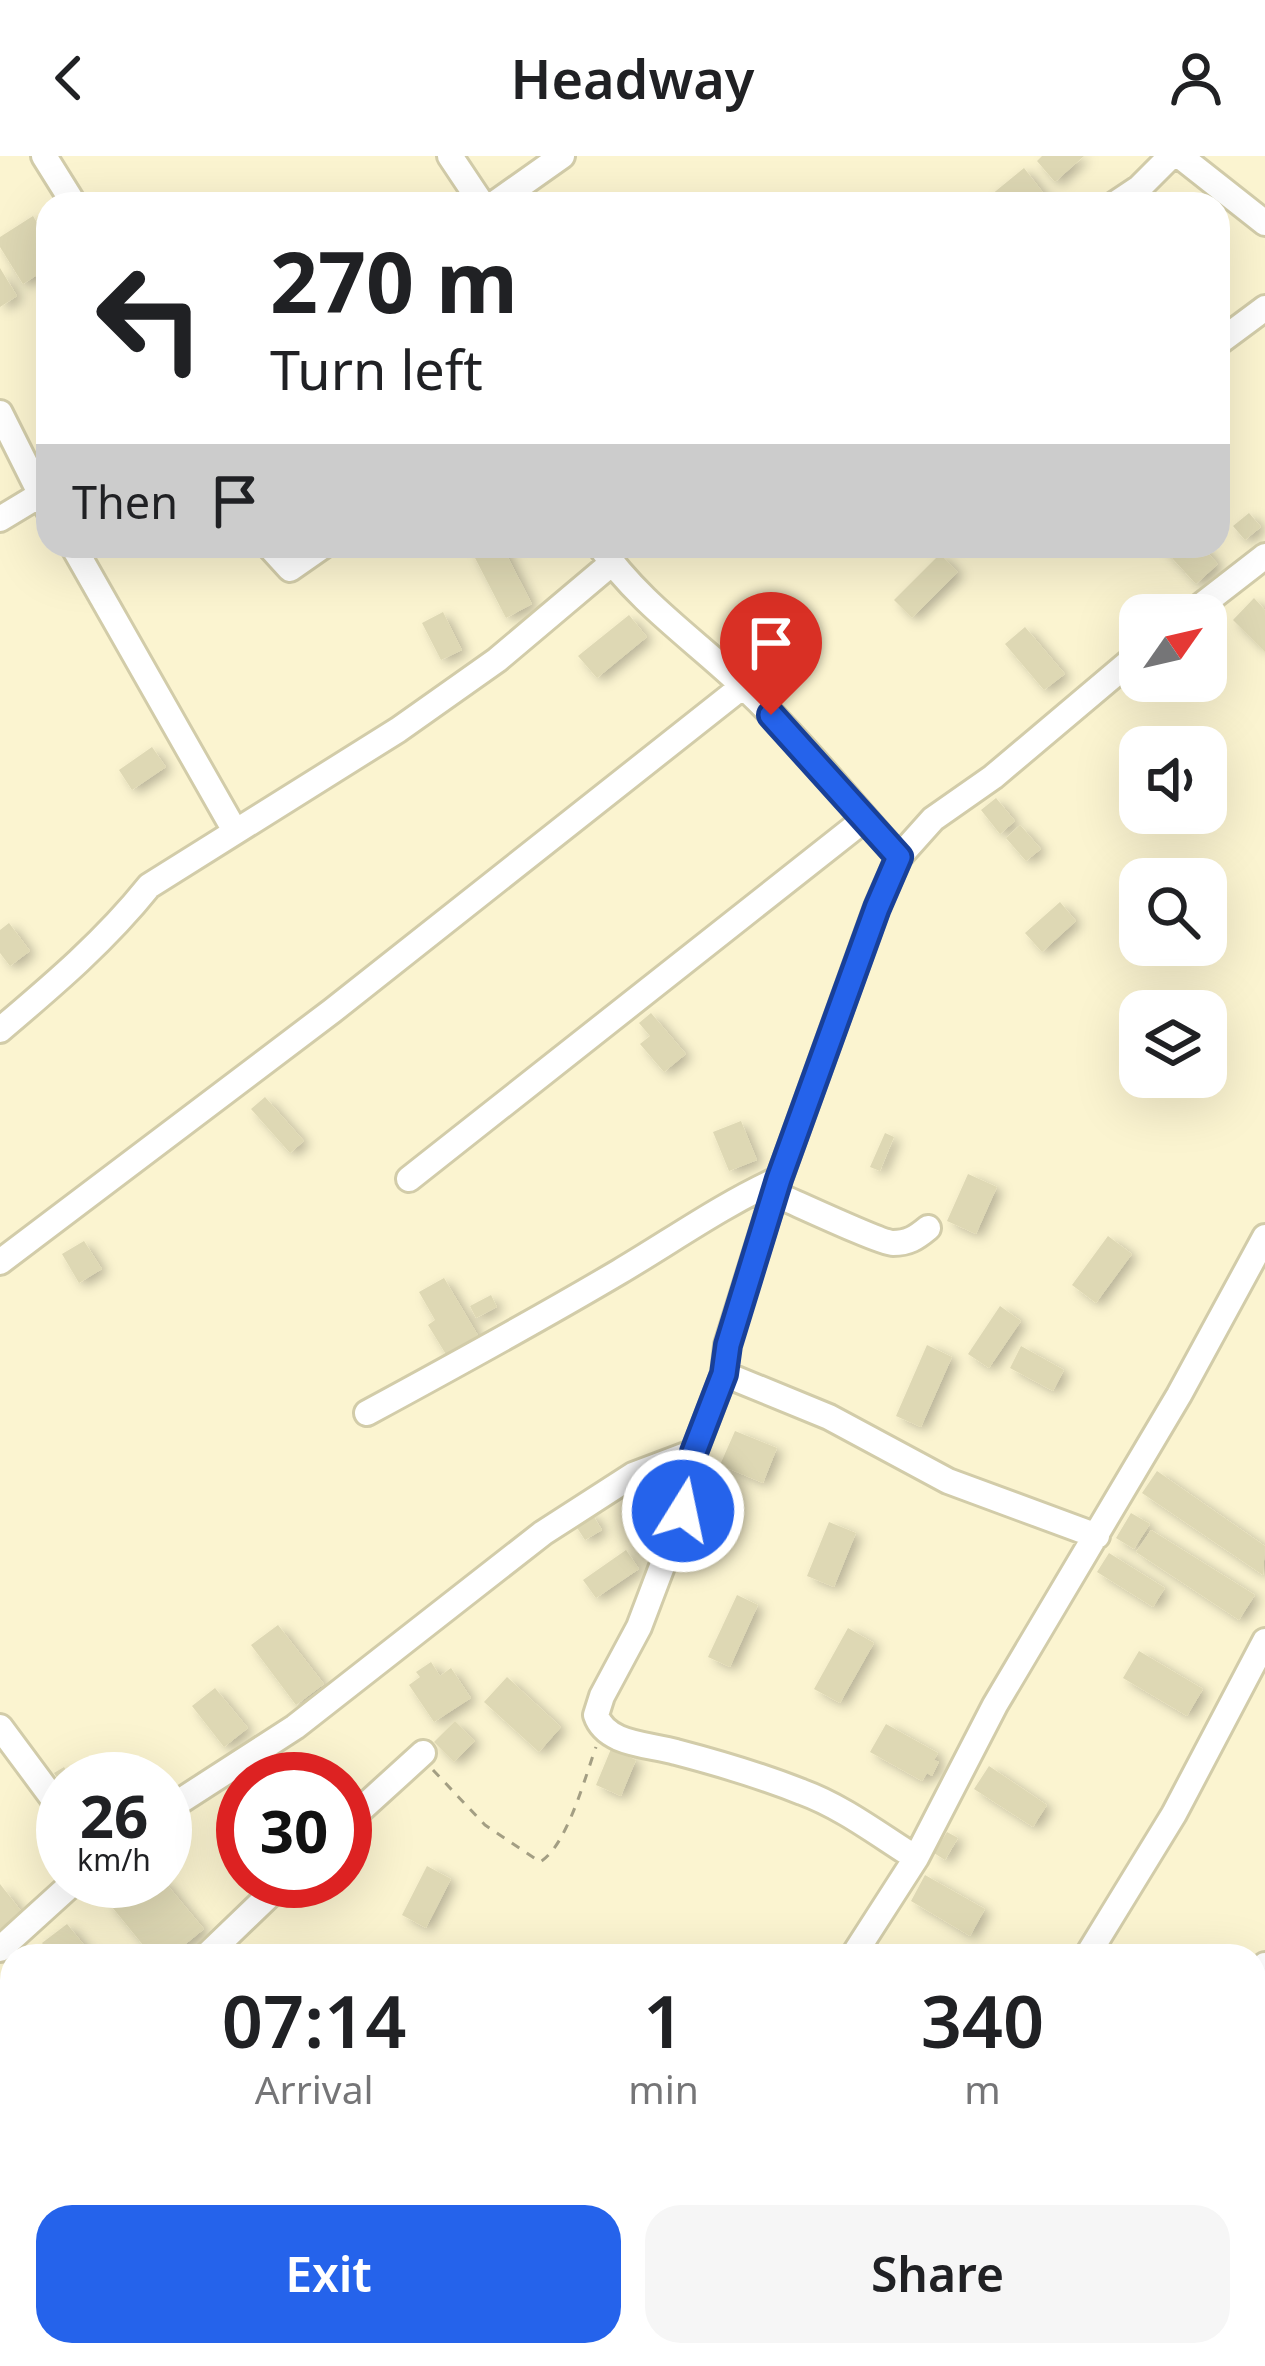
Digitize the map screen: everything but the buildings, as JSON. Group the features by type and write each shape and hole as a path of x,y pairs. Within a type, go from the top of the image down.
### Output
{"street":[{"path":"44,156 66,192"},
{"path":"450,156 488,192"},
{"path":"513,192 562,156"},
{"path":"1133,192 1175,156 1223,192"},
{"path":"1230,197 1265,223"},
{"path":"1230,334 1265,308"},
{"path":"0,413 36,481"},
{"path":"0,519 36,502"},
{"path":"1216,594 1265,556"},
{"path":"80,558 235,830"},
{"path":"280,558 290,569 306,558"},
{"path":"0,1030 66,974 149,886 398,730 497,661 603,558"},
{"path":"609,558 665,618 743,686 899,857"},
{"path":"916,1858 803,1792 614,1737 603,1729 596,1714 639,1627 683,1511 694,1452 724,1374 728,1345 777,1187 899,857 933,819 993,777 1119,671"},
{"path":"0,1262 332,1011 743,686"},
{"path":"409,1179 865,819"},
{"path":"367,1413 502,1341 724,1204 777,1187 887,1244 914,1240 928,1228"},
{"path":"862,1944 916,1858 995,1705 1097,1536 1265,1237"},
{"path":"724,1374 829,1417 948,1481 1097,1536"},
{"path":"192,1793 314,1713 543,1533 633,1475 694,1452"},
{"path":"1094,1944 1174,1814 1265,1641"},
{"path":"0,1726 36,1776"},
{"path":"372,1800 424,1753"},
{"path":"4,1944 45,1908"},
{"path":"218,1944 256,1908"}],"path":[{"path":"424,1753 437,1777 485,1825 540,1862 550,1856 562,1835 603,1729"}],"route":[{"path":"683,1511 694,1452 724,1374 728,1345 779,1179 899,857 771,715"}]}
